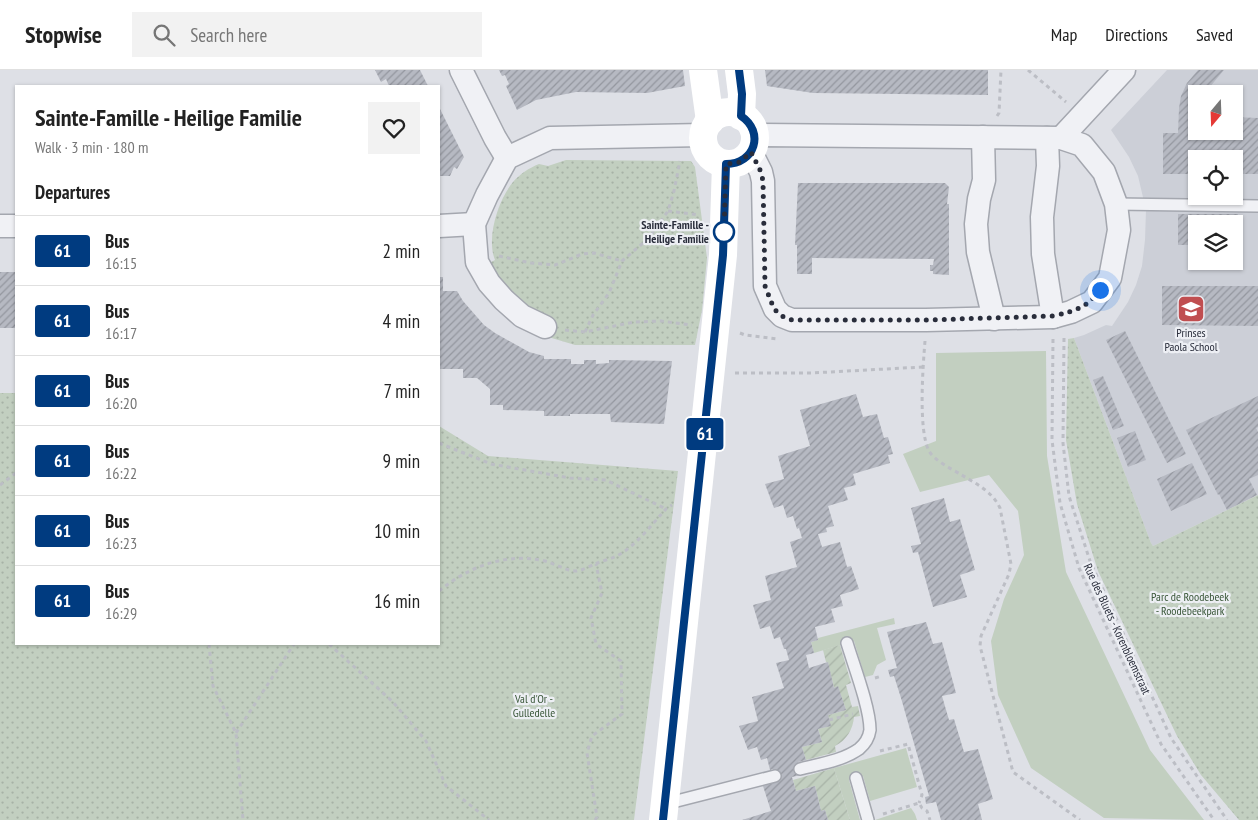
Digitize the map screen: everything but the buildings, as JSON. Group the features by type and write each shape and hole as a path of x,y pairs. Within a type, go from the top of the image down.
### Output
{"street":[{"path":"461,70 507,158"},
{"path":"703,70 707,128 705,148 709,154 713,159 726,164 740,162 749,134"},
{"path":"739,70 749,134 763,181 765,286 770,302 782,316 792,320 994,318 1053,327 1071,312 1092,302 1110,278 1119,230 1116,204 1104,172 1082,145 1054,138 749,134"},
{"path":"1053,327 1043,254 1042,216 1048,166 1054,138 1124,70"},
{"path":"544,327 522,316 504,300 488,283 477,262 474,224 507,158 550,138 707,128 724,113 733,113 749,134"},
{"path":"983,137 984,180 979,199 976,224 978,252 994,318"},
{"path":"664,812 723,255 726,164"},
{"path":"440,226 474,224"},
{"path":"0,226 15,226"}],"lane":[{"path":"1116,204 1258,206"},
{"path":"800,769 838,759 852,753 863,745 868,736 870,728 866,707 847,643"},
{"path":"664,812 775,776"},
{"path":"856,778 867,819"}],"path":[{"path":"983,137 998,113 1001,70"},
{"path":"1028,70 1068,104"},
{"path":"585,332 592,315 609,293 622,261 649,238 668,211 680,161"},
{"path":"668,211 701,216"},
{"path":"493,255 531,263 556,265 582,254 594,254 622,261"},
{"path":"544,327 585,332 634,322 661,321 699,326"},
{"name":"Rue des Bluets - Korenbloemstraat","path":"1053,327 1052,440 1060,503 1078,568 1161,744 1214,820"},
{"path":"925,340 923,367 924,437 930,452 942,463 989,492 996,500 1000,508 1012,564 981,636 980,646 1013,772 1080,820"},
{"path":"1065,340 1063,443 1070,496 1090,561 1171,738 1228,820"},
{"path":"727,373 811,373 923,367"},
{"path":"440,443 491,464 570,478 606,480 666,509 636,542 617,555 578,571 532,559 510,559 487,563 454,578 440,590"},
{"path":"0,485 15,474"},
{"path":"595,820 597,817 587,753 592,736 622,714 621,662 596,644 591,618 602,593 596,564"},
{"path":"210,645 213,686 236,733 243,820"},
{"path":"236,733 293,645"},
{"path":"330,645 394,702 426,741 446,786 489,820"},
{"path":"829,720 856,713 856,709 866,707"},
{"path":"863,745 877,751 908,744 922,795 919,803"},
{"path":"867,819 919,803"},
{"path":"919,803 927,811 930,820"}],"shaded area":[{"name":"Prinses Paola School","path":"1167,70 1258,70 1258,495 1153,546 1074,338 1106,325 1112,326 1128,302 1142,266 1146,210 1138,176 1129,157 1111,130"}],"green space":[{"path":"566,160 691,161 695,167 707,258 702,310 695,345 575,345 545,336 533,310 503,285 489,263 495,260 492,241 493,230 498,209 503,199 513,182 528,169 539,164 548,166"},
{"name":"Parc de Roodebeek - Roodebeekpark","path":"1074,338 1153,546 1258,495 1258,820 1239,820 1201,775 1177,736 1098,571 1077,504 1066,440 1068,339"},
{"path":"1046,351 1047,456 1066,572 1150,750 1204,820 1104,818 1031,768 998,695 991,641 1004,599 1024,555 1018,511 989,475 920,492 903,454 936,441 936,353"},
{"name":"Val d'Or - Gulledelle","path":"0,393 15,393 15,645 440,645 440,427 488,456 678,471 634,820 0,820"},
{"path":"894,618 895,624 877,628 886,660 877,665 873,675 865,677 854,641 814,653 811,642 818,640 818,638"},
{"path":"840,645 851,683 846,685 852,707 858,706 860,716 854,717 849,734 835,746 836,752 806,760 802,747 822,742 818,729 830,726 828,715 846,710 838,687 834,688 823,650"},
{"path":"906,748 917,787 870,801 863,776 849,780 860,820 850,820 834,768"},
{"path":"834,768 850,820 828,820 825,810 821,811 815,786 796,791 793,780"},
{"path":"911,808 917,820 875,820"}],"bus line":[{"name":"61","path":"663,820 723,255 726,164 740,162 746,158 754,147 755,141 752,127 748,120 741,116 742,94 739,70"}],"place":[{"name":"Sainte-Famille - Heilige Familie","path":"724,232"},
{"name":"Prinses Paola School","path":"1191,309"}],"route":[{"path":"724,232 726,164 740,162 751,152 761,172 763,181 765,286 774,309 782,316 792,320 926,320 1053,316 1071,312 1092,302 1100,290"}]}
